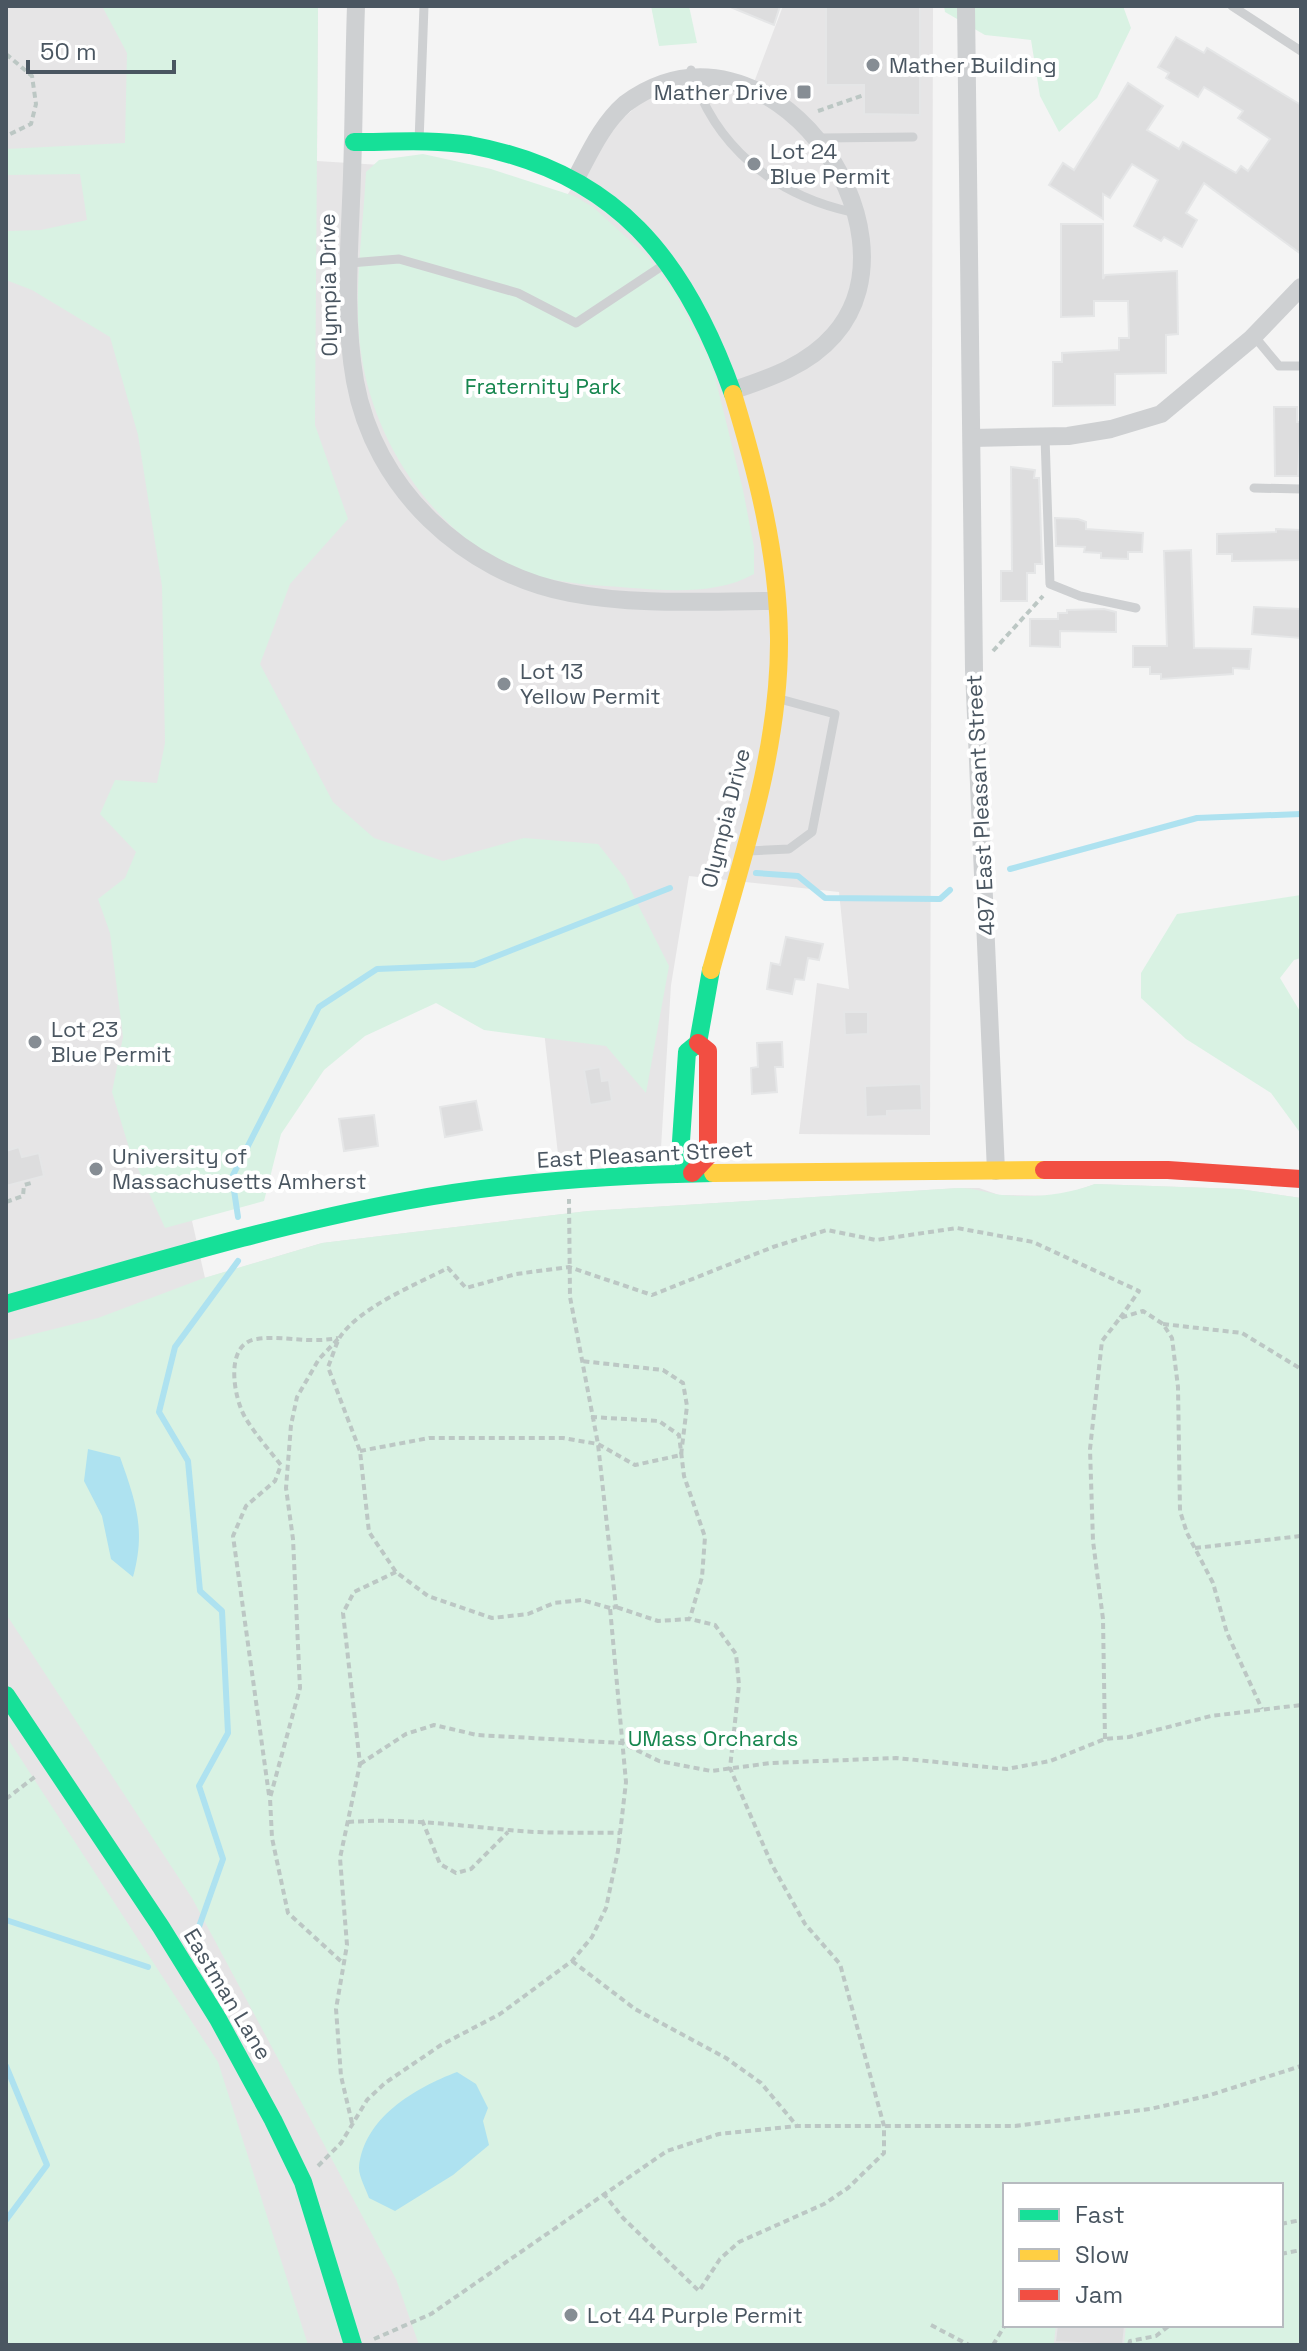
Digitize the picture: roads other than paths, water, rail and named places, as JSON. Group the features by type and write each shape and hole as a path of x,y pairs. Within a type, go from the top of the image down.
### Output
{"street":[{"path":"356,6 354,142 419,142 491,149 533,161 575,180 640,229 669,261 699,306 734,390 811,356 835,333 853,302 862,254 855,212 838,164 822,138 795,106 739,73 712,68 660,79 623,106 602,132 575,180"},
{"name":"497 East Pleasant Street","path":"966,6 974,670 996,1171"},
{"name":"Olympia Drive","path":"354,142 351,351 364,415 402,487 422,514 446,536 503,572 568,593 666,603 775,601"},
{"path":"972,438 1045,437 1111,429 1161,414 1254,336 1301,287"},
{"name":"Olympia Drive","path":"698,1043 708,1051 708,1156 692,1173 680,1156 687,1052 698,1043 701,1014 724,920 746,851 776,698 775,601 767,518 734,390"},
{"name":"East Pleasant Street","path":"6,1304 289,1224 466,1191 569,1180 692,1173 1213,1170 1301,1179"},
{"name":"Eastman Lane","path":"6,1695 218,2019 303,2182 361,2343"}],"lane":[{"path":"419,142 424,6"},
{"path":"1232,6 1301,51"},
{"path":"691,70 701,102 728,145 769,179 818,204 855,212"},
{"path":"822,138 913,137"},
{"path":"350,263 399,259 518,293 576,323 669,261"},
{"path":"1254,336 1279,366 1301,366"},
{"path":"1045,437 1046,566 1052,585 1080,596 1136,608"},
{"path":"1254,488 1301,489"},
{"path":"746,851 789,849 812,832 835,714 776,698"}],"water":[{"path":"88,1449 120,1457 126,1473 139,1530 133,1577 111,1559 102,1516 84,1481"},
{"path":"457,2072 476,2084 488,2108 483,2121 489,2145 453,2175 395,2211 369,2198 359,2168 370,2134 394,2107 409,2096"}],"waterway":[{"path":"1010,869 1197,818 1301,814"},
{"path":"756,873 798,876 825,898 940,899 950,890"},
{"path":"238,1217 232,1177 319,1007 377,969 474,965 670,888"},
{"path":"195,1938 223,1859 199,1786 228,1733 222,1611 200,1591 188,1461 159,1412 175,1347 238,1261"},
{"path":"6,1920 148,1967"},
{"path":"6,2066 47,2165 6,2220"}],"place":[{"name":"Mather Building","path":"873,65"},
{"name":"Mather Drive","path":"804,92"},
{"name":"Lot 24 Blue Permit","path":"754,164"},
{"name":"Lot 13 Yellow Permit","path":"504,684"},
{"name":"Lot 23 Blue Permit","path":"35,1042"},
{"name":"University of Massachusetts Amherst","path":"96,1169"},
{"name":"Lot 44 Purple Permit","path":"571,2315"}],"park label":[{"name":"Fraternity Park","path":"543,386"},
{"name":"UMass Orchards","path":"713,1738"}]}
